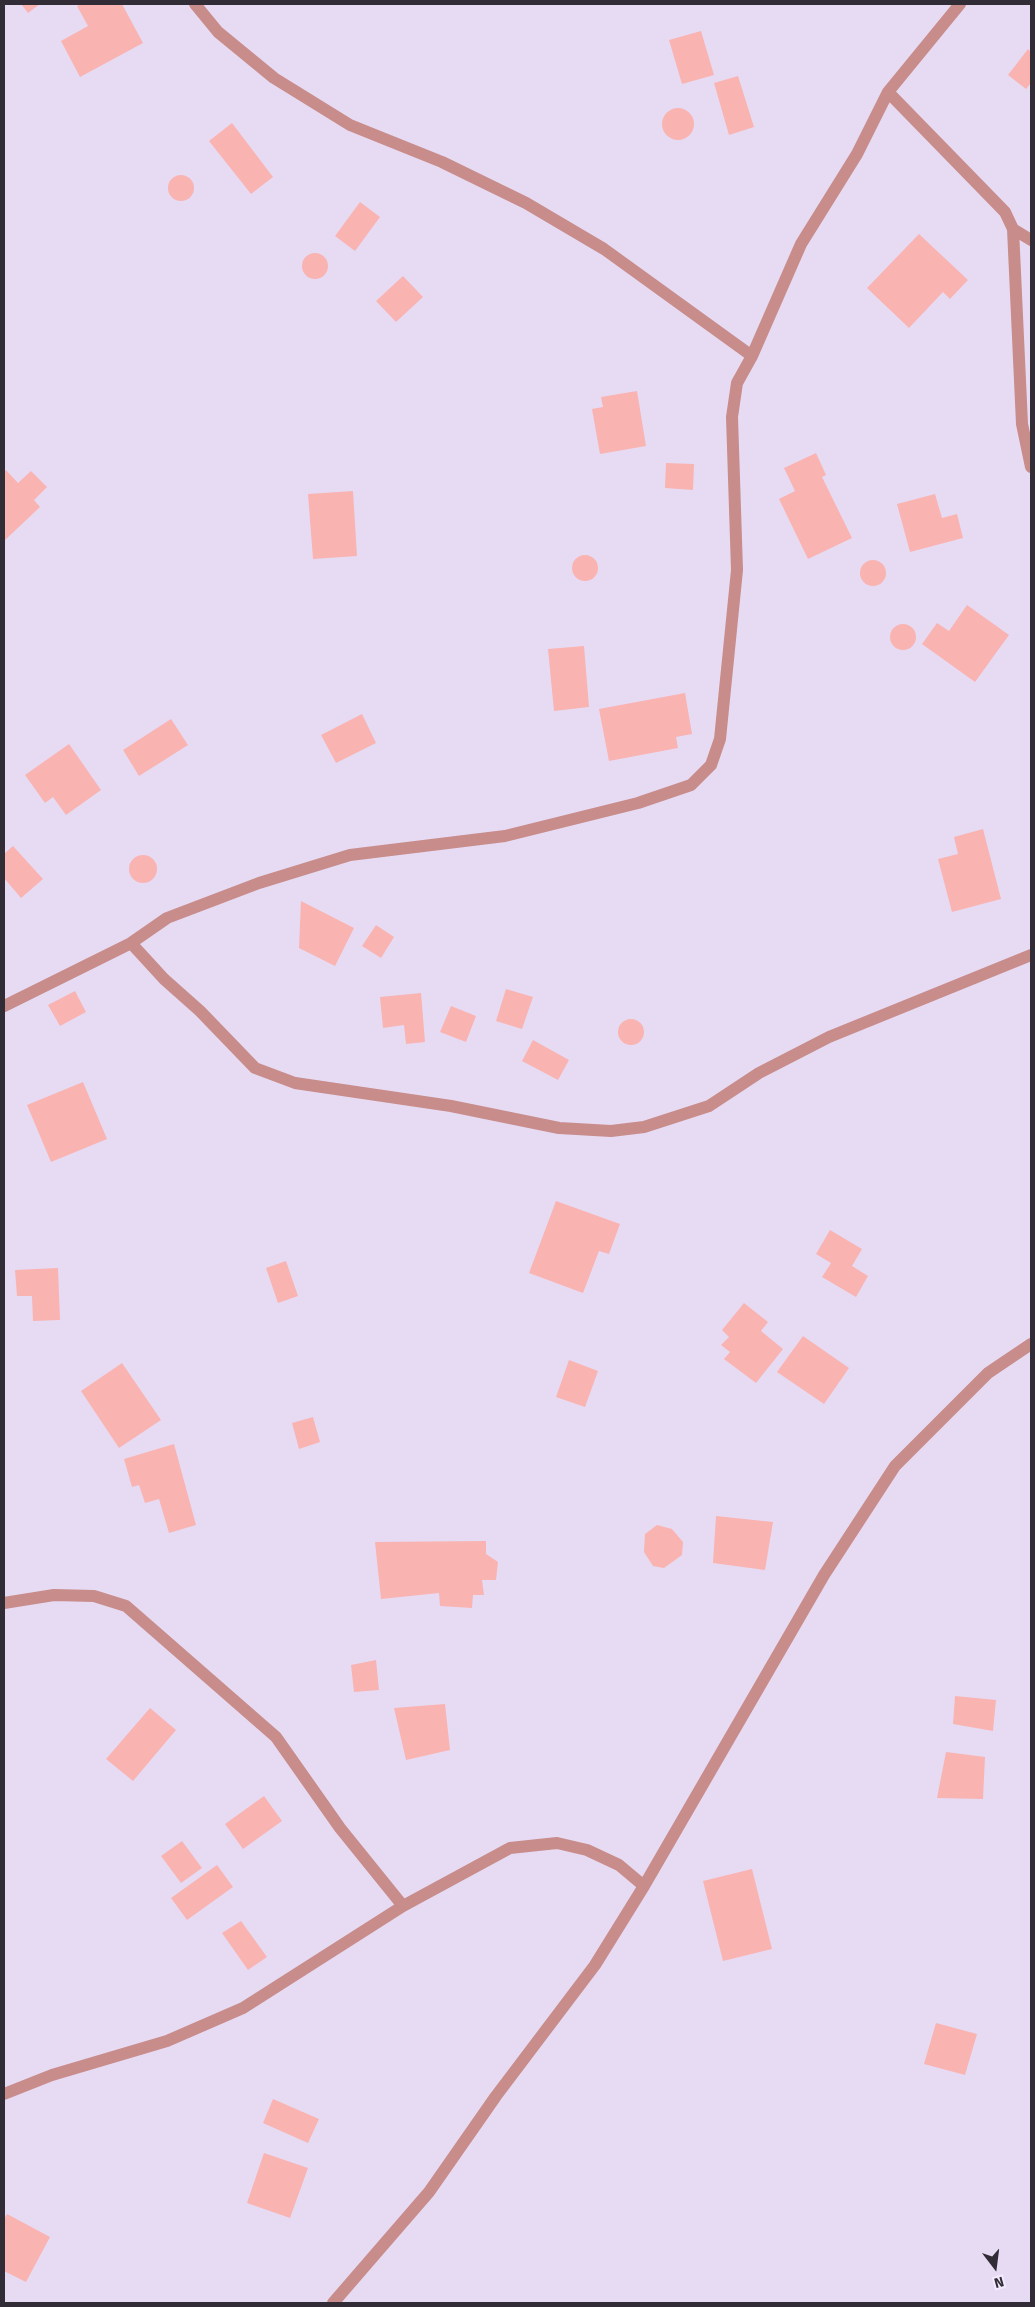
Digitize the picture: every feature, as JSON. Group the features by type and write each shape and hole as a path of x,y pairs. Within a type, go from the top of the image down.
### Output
{"street":[{"path":"195,4 218,32 274,78 350,125 442,162 526,203 604,249 752,356"},
{"path":"4,1006 131,942 167,918 259,883 350,855 505,836 638,803 691,785 711,765 720,739 737,570 732,417 737,383 752,356 801,244 857,154 888,92 960,4"},
{"path":"888,92 1005,212 1013,229 1022,424 1031,467"},
{"path":"1013,229 1031,240"},
{"path":"131,942 164,979 200,1011 255,1068 294,1083 451,1106 558,1128 611,1131 644,1127 709,1106 759,1074 830,1037 1031,955"},
{"path":"333,2303 429,2192 496,2096 595,1965 644,1886 824,1575 895,1466 988,1373 1031,1344"},
{"path":"4,1603 54,1595 94,1596 126,1606 276,1738 340,1828 403,1906"},
{"path":"4,2094 52,2075 167,2041 243,2008 403,1906 510,1848 557,1843 587,1850 619,1865 644,1886"}],"building":[{"path":"21,4 40,4 28,13"},
{"path":"81,4 122,4 143,43 80,77 61,41 88,26 77,6"},
{"path":"701,31 714,75 682,84 669,40"},
{"path":"1028,49 1031,52 1031,83 1026,89 1008,75"},
{"path":"738,76 754,127 729,135 714,83"},
{"path":"678,108 690,112 694,124 690,136 678,140 666,136 662,124 666,112"},
{"path":"232,123 273,177 251,194 209,141"},
{"path":"181,175 190,179 194,188 190,197 181,201 172,197 168,188 172,179"},
{"path":"360,202 380,217 355,251 335,236"},
{"path":"919,234 968,280 950,299 943,292 909,328 867,288"},
{"path":"315,253 324,257 328,266 324,275 315,279 306,275 302,266 306,257"},
{"path":"403,276 423,297 396,322 376,301"},
{"path":"637,391 646,446 600,454 592,409 603,407 601,397"},
{"path":"816,453 826,475 822,477 852,538 808,559 779,499 795,491 784,468"},
{"path":"666,463 694,464 693,490 665,488"},
{"path":"6,470 18,483 31,471 47,487 34,500 40,507 4,541 4,473"},
{"path":"353,491 357,556 313,559 308,494"},
{"path":"935,494 942,518 957,514 963,538 910,552 897,504"},
{"path":"585,555 594,559 598,568 594,577 585,581 576,577 572,568 576,559"},
{"path":"873,560 882,564 886,573 882,582 873,586 864,582 860,573 864,564"},
{"path":"967,605 1009,635 975,682 922,644 937,623 949,631"},
{"path":"903,624 912,628 916,637 912,646 903,650 894,646 890,637 894,628"},
{"path":"584,646 589,707 554,711 548,649"},
{"path":"685,693 692,734 676,737 678,748 609,761 599,709"},
{"path":"362,714 376,743 336,763 321,735"},
{"path":"171,719 188,745 139,776 123,750"},
{"path":"69,744 101,790 66,815 53,797 45,803 25,775"},
{"path":"983,829 1001,899 952,912 938,859 958,854 954,837"},
{"path":"13,846 43,879 21,898 4,878 4,854"},
{"path":"143,855 153,859 157,869 153,879 143,883 133,879 129,869 133,859"},
{"path":"301,901 354,928 335,966 299,948"},
{"path":"376,925 394,937 381,958 362,946"},
{"path":"506,989 533,997 522,1029 496,1021"},
{"path":"75,991 86,1012 60,1026 48,1005"},
{"path":"421,993 425,1042 406,1044 404,1025 383,1028 380,997"},
{"path":"451,1006 476,1016 466,1042 440,1032"},
{"path":"631,1019 640,1023 644,1032 640,1041 631,1045 622,1041 618,1032 622,1023"},
{"path":"533,1040 569,1060 558,1080 522,1061"},
{"path":"83,1082 107,1139 51,1162 27,1105"},
{"path":"556,1201 620,1224 609,1254 599,1251 583,1293 529,1273"},
{"path":"830,1230 862,1249 852,1266 868,1276 856,1297 822,1277 831,1263 816,1254"},
{"path":"286,1261 298,1296 278,1303 266,1268"},
{"path":"58,1268 60,1320 33,1321 32,1296 17,1296 15,1270"},
{"path":"744,1303 768,1322 761,1331 783,1349 756,1383 724,1359 730,1352 721,1345 729,1337 722,1330"},
{"path":"803,1336 849,1368 824,1404 777,1372"},
{"path":"569,1360 598,1371 585,1407 556,1397"},
{"path":"122,1363 161,1420 119,1448 81,1391"},
{"path":"313,1417 320,1442 299,1449 292,1423"},
{"path":"174,1444 196,1525 169,1533 159,1499 145,1503 139,1485 132,1487 124,1459"},
{"path":"716,1516 773,1522 765,1570 713,1563"},
{"path":"657,1525 672,1529 683,1542 682,1555 664,1568 653,1566 644,1552 645,1534"},
{"path":"486,1541 486,1554 498,1562 496,1580 482,1580 484,1595 473,1595 472,1608 440,1606 439,1593 381,1599 375,1542"},
{"path":"376,1660 379,1690 354,1692 351,1665"},
{"path":"955,1696 996,1700 993,1731 953,1724"},
{"path":"445,1704 450,1750 406,1760 394,1708"},
{"path":"150,1708 176,1730 133,1781 106,1759"},
{"path":"946,1752 985,1757 983,1799 937,1798"},
{"path":"264,1796 282,1821 243,1849 225,1824"},
{"path":"182,1841 202,1868 181,1883 161,1856"},
{"path":"217,1865 233,1887 187,1920 171,1898"},
{"path":"752,1869 772,1949 723,1961 703,1881"},
{"path":"241,1921 267,1957 248,1970 222,1933"},
{"path":"936,2023 977,2034 965,2075 924,2064"},
{"path":"273,2099 319,2119 308,2143 263,2123"},
{"path":"264,2153 308,2168 290,2218 247,2203"},
{"path":"7,2214 50,2237 26,2282 4,2271 4,2219"}]}
